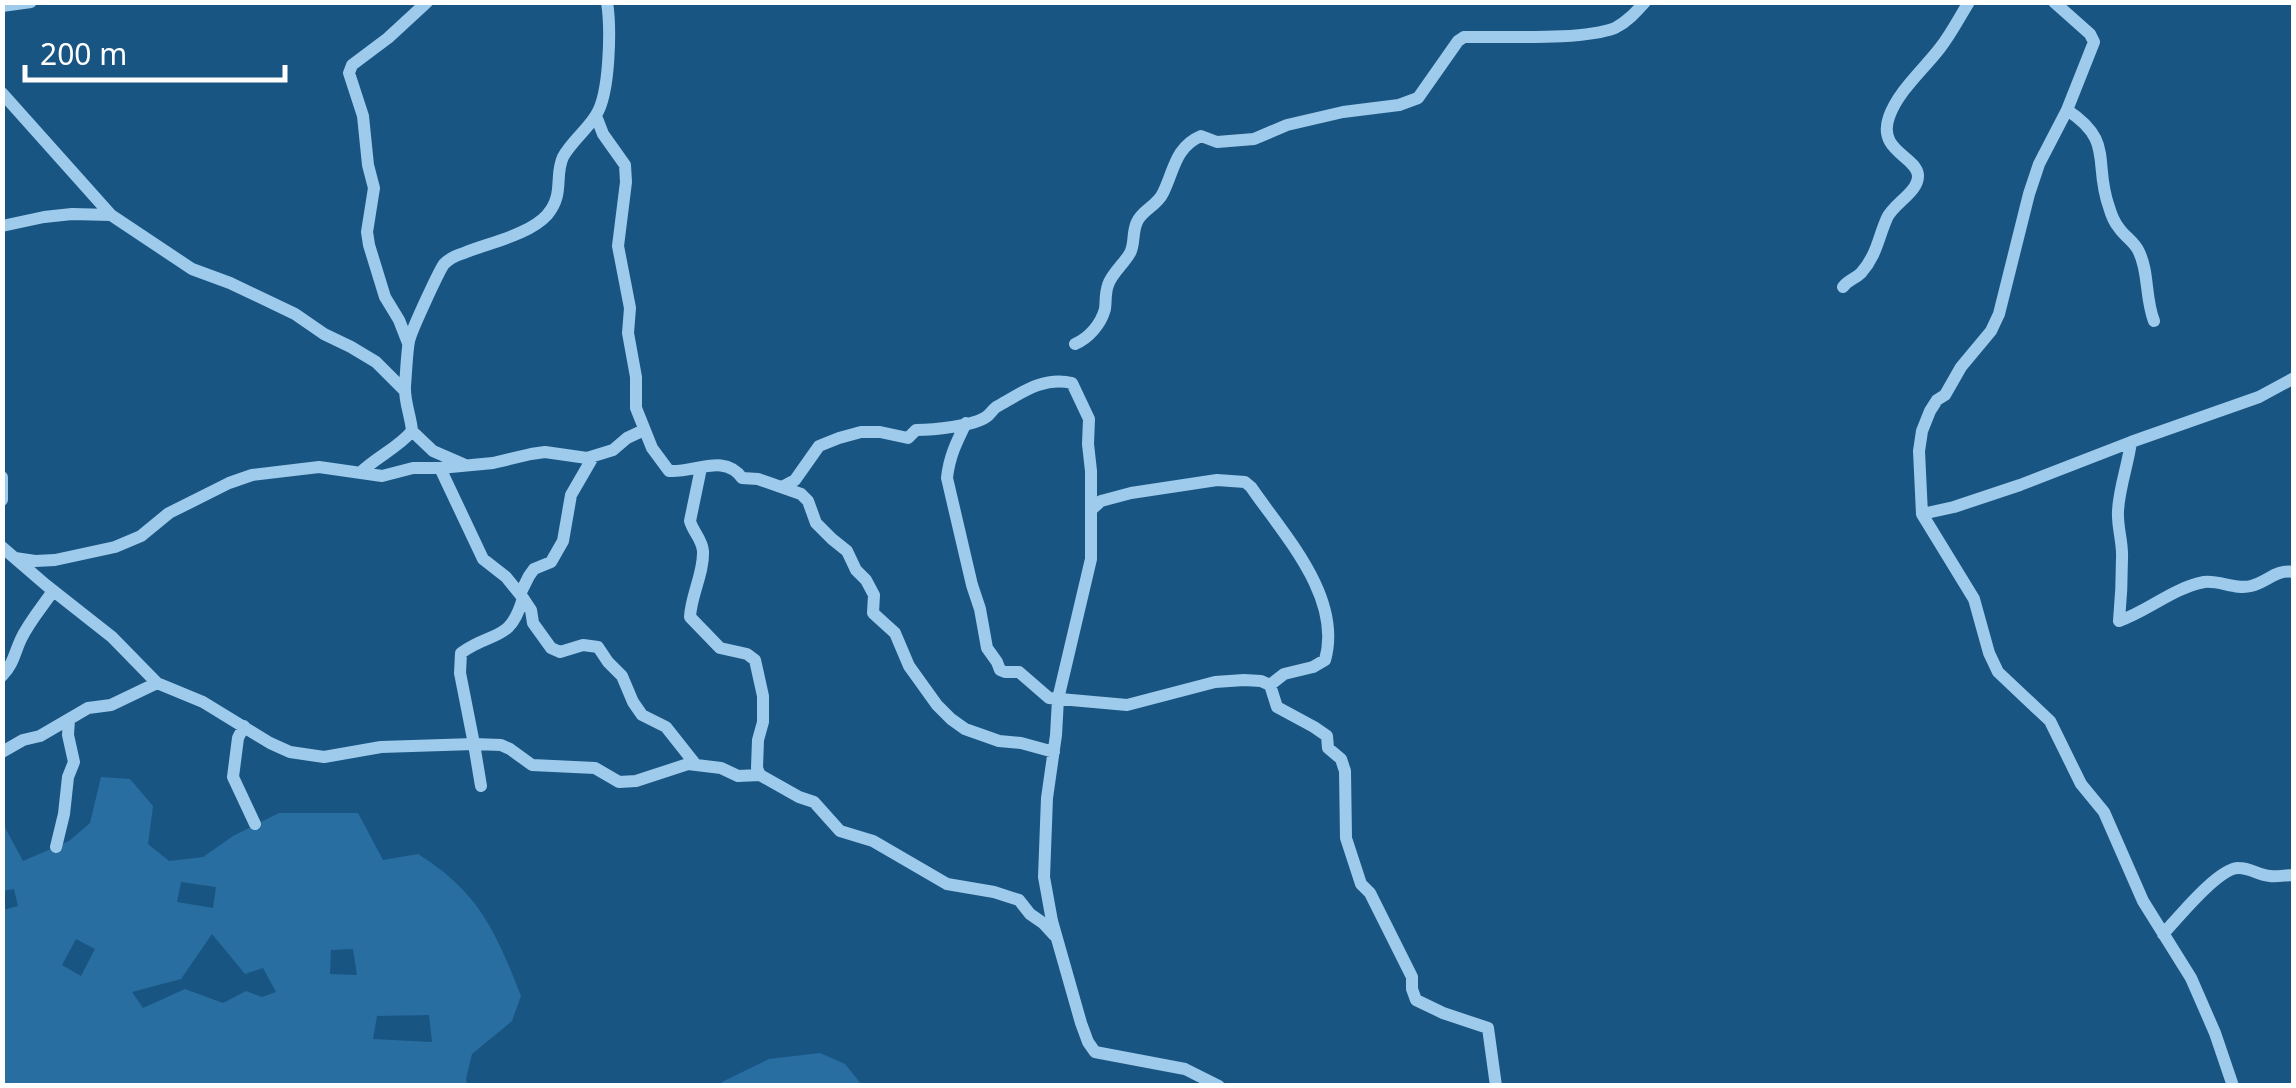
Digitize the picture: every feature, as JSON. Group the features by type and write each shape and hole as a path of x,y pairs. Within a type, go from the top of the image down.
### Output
{"street":[{"path":"2,6 30,2"},
{"path":"428,2 352,66 349,73 363,116 374,188 369,245 385,297 408,344 404,390 412,432 432,451 467,465"},
{"path":"408,344 442,266 454,257 532,226 546,215 559,193 564,156 603,102 610,19 607,2"},
{"path":"1075,344 1086,339 1098,324 1104,313 1107,286 1132,251 1139,217 1157,202 1171,168 1195,138 1201,136 1217,142 1254,139 1287,125 1342,112 1400,105 1418,98 1464,37 1611,30 1634,15 1645,2"},
{"path":"1843,287 1859,276 1878,248 1887,218 1915,186 1918,177 1917,169 1896,151 1889,138 1890,116 1956,27 1969,2"},
{"path":"2055,3 2094,42 2067,110 2039,164 1999,314 1926,421 1919,451 1922,514 1974,599 1998,672 2050,721 2082,784 2104,812 2143,902 2191,978 2216,1033 2233,1086"},
{"path":"2,93 111,215 192,269 294,314 351,347 376,362 404,390"},
{"path":"2067,110 2096,136 2106,198 2119,229 2141,255 2146,297 2154,321"},
{"path":"596,116 603,134 625,165 618,246 630,308 628,333 636,377 636,408 652,448 669,471 721,464 735,469 742,478 758,478 801,494 808,500 816,522 847,551 874,595 873,613 895,632 908,666 937,705 965,729 1054,752"},
{"path":"72,214 79,192 76,178"},
{"path":"2,226 72,214 111,215"},
{"path":"1922,514 1954,508 2020,485 2259,397 2294,378"},
{"path":"782,487 795,480 819,446 839,438 861,432 908,438 916,430 947,428 986,418 995,407 1043,383 1072,383 1090,420 1091,559 1058,699 1044,877 1052,921 1081,1023 1095,1052 1185,1069 1218,1086"},
{"path":"966,423 952,454 947,478 987,648 1000,670 1019,672 1049,698 1127,704 1215,682 1244,680 1270,684"},
{"path":"8,557 55,560 116,546 141,536 168,514 252,474 320,468 382,476 413,468 492,463 545,452 593,457 613,450 644,430"},
{"path":"360,472 412,432"},
{"path":"2131,442 2118,508 2122,558 2119,621 2156,601 2206,582 2246,588 2284,570 2294,572"},
{"path":"481,786 460,672 462,653 507,630 517,617 521,596 534,570 551,562 563,540 571,495 593,457"},
{"path":"440,468 483,559 506,577 521,596 531,610 533,623 551,648 560,652 598,647 622,676 642,715 666,728 696,765"},
{"path":"702,468 690,520 703,553 690,616 720,648 748,654 755,660 763,696 756,768 760,775 814,802 840,830 873,841 947,884 1019,900 1058,940"},
{"path":"2,477 2,500"},
{"path":"1092,510 1101,501 1131,493 1216,480 1245,482 1251,487 1306,565 1325,615 1328,635 1325,660 1284,674 1270,684"},
{"path":"2,548 8,557 112,636 157,683 204,702 290,752 324,757 381,747 501,745 532,765 595,768 618,782 636,781 688,764 721,768 738,776 760,775"},
{"path":"2,676 14,662 18,643 30,623 53,591"},
{"path":"2,752 40,736 88,708 121,701 157,683"},
{"path":"1270,684 1277,707 1327,736 1328,748 1341,760 1345,771 1346,838 1361,884 1370,893 1412,976 1416,1000 1488,1028 1496,1086"},
{"path":"56,847 74,762 69,719"},
{"path":"244,726 238,738 233,777 255,824"},
{"path":"2163,934 2234,867 2267,876 2294,875"}],"shaded area":[{"path":"101,777 130,779 153,806 148,844 169,861 203,857 233,836 279,813 358,813 383,860 418,854 456,883 483,915 521,996 512,1021 472,1054 467,1085 3,1085 3,910 18,906 14,889 3,891 2,822 23,861 69,841 90,823","holes":["181,882 216,887 213,908 177,902","212,934 245,974 263,968 276,992 262,997 246,991 223,1003 185,989 143,1008 132,992 181,979","76,939 95,949 81,976 62,965","353,949 357,975 330,974 331,950","429,1015 432,1042 373,1039 377,1016"]},
{"path":"820,1053 845,1064 862,1085 719,1085 769,1059"}]}
